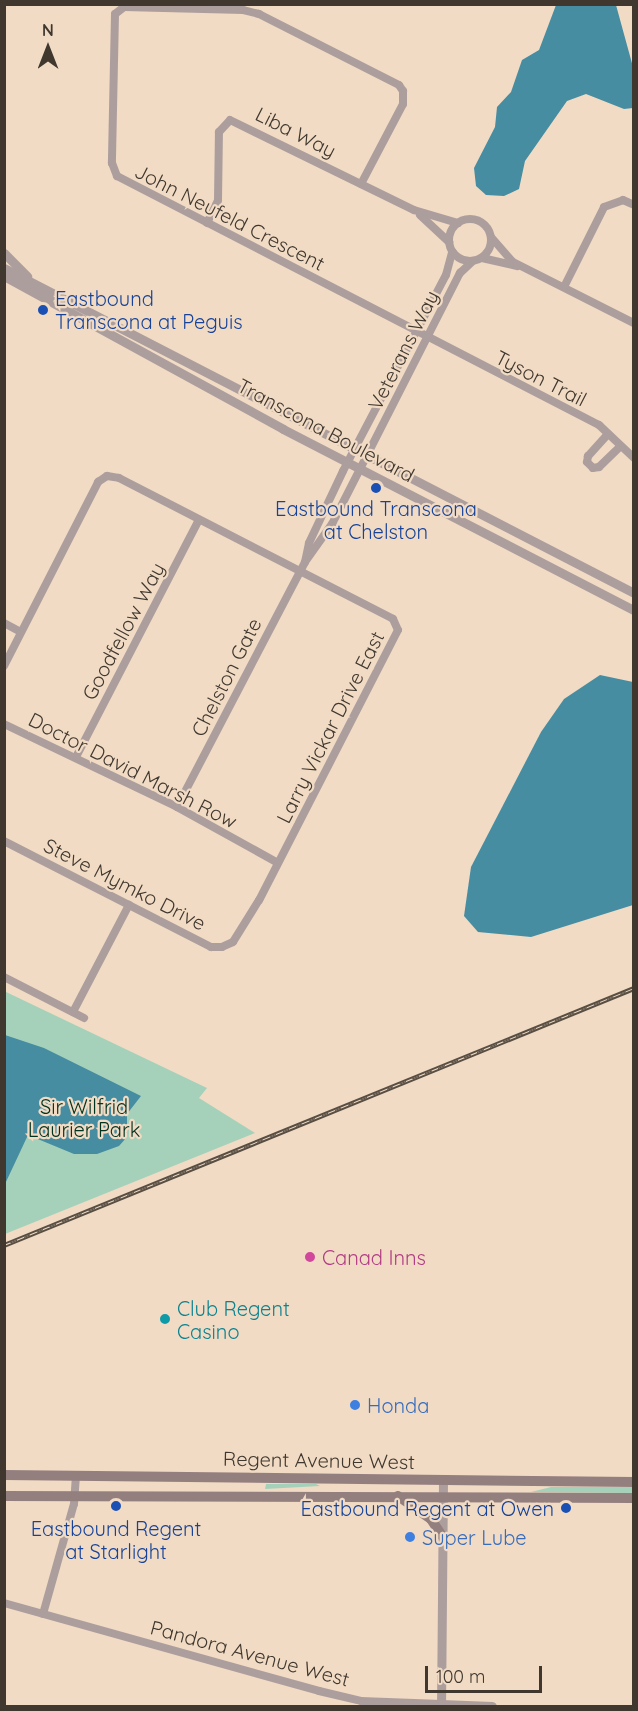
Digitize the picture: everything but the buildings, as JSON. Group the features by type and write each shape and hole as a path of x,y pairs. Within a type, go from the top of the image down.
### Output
{"main road":[{"name":"Regent Avenue West","path":"4,1475 633,1482"},
{"name":"Regent Avenue West","path":"4,1496 443,1495 633,1498"},
{"path":"398,1496 431,1519 442,1536"}],"street":[{"name":"John Neufeld Crescent","path":"361,184 403,104 401,87 259,14 219,6 124,7 114,18 112,169 123,181 426,338"},
{"name":"Liba Way","path":"207,223 218,200 219,132 230,120 414,210 458,223"},
{"path":"564,287 604,207 623,200 633,205"},
{"name":"Liba Way","path":"414,210 449,242"},
{"path":"491,237 490,249 482,258 472,262 461,260 452,252 449,242 458,223 479,221 491,237 521,267"},
{"name":"Veterans Way","path":"354,449 446,275 452,252"},
{"path":"4,253 35,284"},
{"path":"482,258 521,267 633,323"},
{"name":"Veterans Way","path":"368,456 460,273 472,262"},
{"name":"Transcona Boulevard","path":"4,268 633,593"},
{"name":"Transcona Boulevard","path":"4,276 347,462 633,609"},
{"path":"4,285 22,287"},
{"name":"Tyson Trail","path":"426,338 599,425 633,458"},
{"path":"608,434 588,456 587,462 593,468 599,467 621,446"},
{"name":"Chelston Gate","path":"305,562 309,543 354,449"},
{"name":"Chelston Gate","path":"177,807 300,571 323,539 368,456"},
{"path":"4,666 98,482 107,476 300,571"},
{"name":"Goodfellow Way","path":"76,757 200,520"},
{"name":"Larry Vickar Drive East","path":"232,942 278,863 398,630 393,619 300,571"},
{"path":"4,623 21,632"},
{"name":"Doctor David Marsh Row","path":"4,724 177,807 278,863"},
{"name":"Steve Mymko Drive","path":"4,841 211,947 222,947 232,942"},
{"path":"73,1012 129,906"},
{"path":"4,977 84,1018"},
{"path":"43,1614 75,1497 76,1476"},
{"path":"441,1704 443,1480"},
{"name":"Pandora Avenue West","path":"4,1604 361,1701 492,1707"}],"green space":[{"name":"Sir Wilfrid Laurier Park","path":"4,991 207,1088 199,1098 255,1133 5,1234"},
{"path":"266,1484 316,1484 320,1486 265,1489"},
{"path":"551,1487 634,1487 633,1493 531,1492"}],"water":[{"path":"556,5 616,5 633,67 633,108 624,109 586,94 567,101 525,161 519,189 504,196 486,195 476,186 474,168 495,127 497,107 511,92 522,60 539,50"},
{"path":"600,675 633,682 633,905 531,937 478,932 464,916 471,867 541,732 564,699"},
{"path":"5,1035 44,1048 141,1096 127,1114 127,1137 119,1146 97,1154 74,1154 28,1135 5,1184"}],"railway":[{"path":"4,1245 634,988"}],"place":[{"name":"Eastbound Transcona at Peguis","path":"43,310"},
{"name":"Eastbound Transcona at Chelston","path":"376,488"},
{"name":"Canad Inns","path":"310,1257"},
{"name":"Club Regent Casino","path":"165,1319"},
{"name":"Honda","path":"355,1405"},
{"name":"Eastbound Regent at Starlight","path":"116,1506"},
{"name":"Eastbound Regent at Owen","path":"566,1508"},
{"name":"Super Lube","path":"410,1537"}]}
